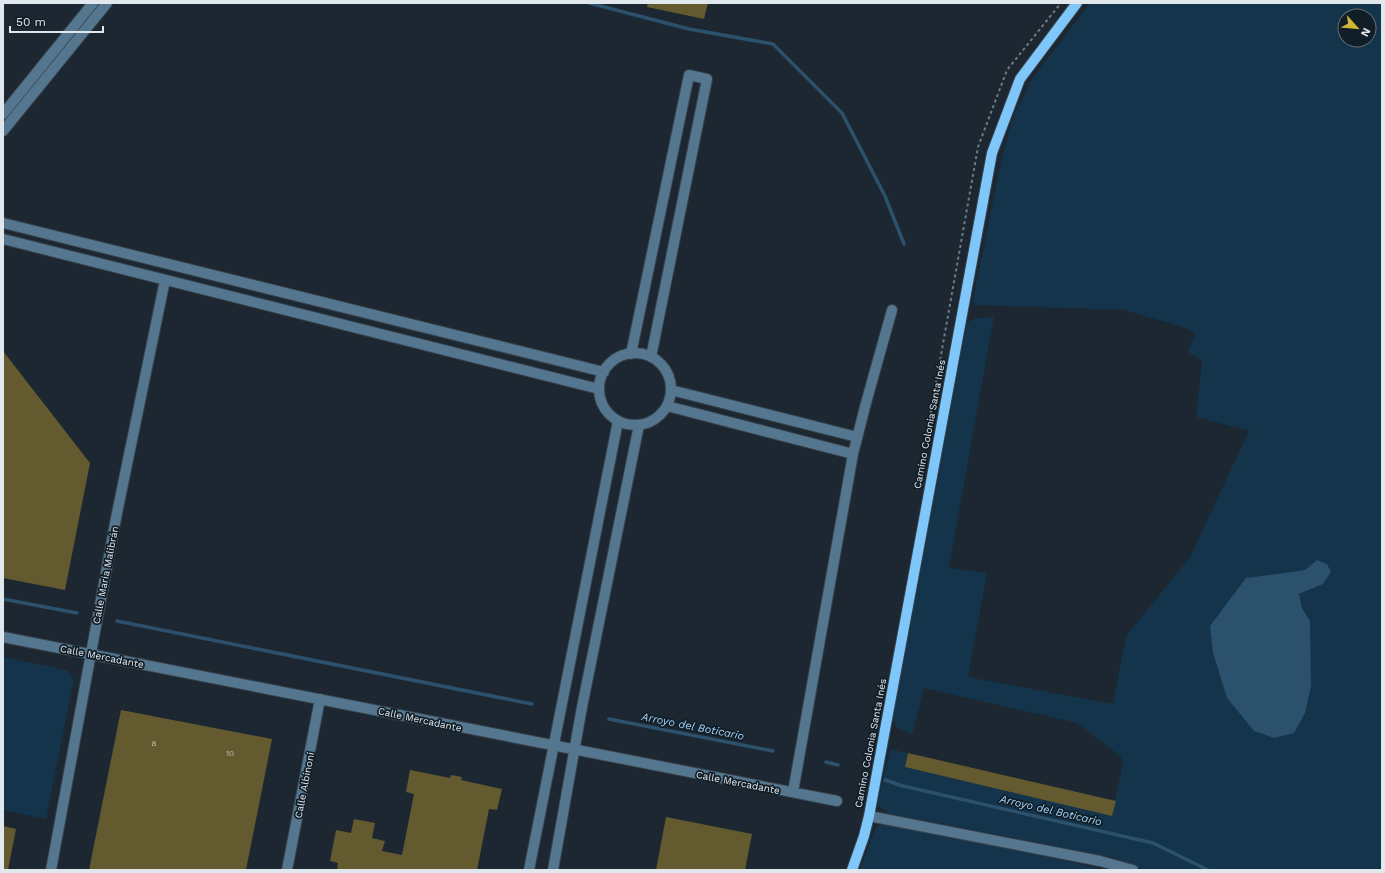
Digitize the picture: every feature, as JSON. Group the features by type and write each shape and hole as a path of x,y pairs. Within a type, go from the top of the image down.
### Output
{"main road":[{"name":"Camino Colonia Santa Inés","path":"852,870 864,836 868,816 992,153 1020,79 1077,3"}],"street":[{"path":"3,114 93,3"},
{"path":"3,131 107,3"},
{"path":"631,354 688,76 707,78 651,357"},
{"path":"3,223 604,372"},
{"path":"3,239 599,389"},
{"name":"Calle María Malibrán","path":"51,870 90,653 165,280"},
{"path":"793,792 853,454 892,310"},
{"path":"631,354 641,354 651,357 666,371 671,390 667,406 655,419 639,425 628,425 618,421 604,408 600,399 599,389 604,372 615,360 631,354"},
{"path":"671,390 857,437"},
{"path":"667,406 853,454"},
{"path":"529,870 555,746 618,421"},
{"path":"553,870 582,707 639,425"},
{"name":"Calle Mercadante","path":"3,637 90,653 575,751 837,801"},
{"name":"Calle Albinoni","path":"287,870 320,699"},
{"path":"868,816 1100,861 1133,870"}],"shaded area":[{"path":"1090,3 1382,3 1382,870 1146,870 1111,857 888,813 877,805 890,749 908,753 905,767 1112,815 1123,763 1120,756 1077,723 924,688 912,735 896,727 893,718 967,322 974,319 994,316 949,568 987,573 968,677 1113,704 1126,636 1190,557 1249,431 1196,417 1202,361 1188,352 1195,333 1183,327 1124,310 975,305 973,300 1001,162 1013,117 1032,79","holes":["1317,560 1323,584 1299,594 1302,608 1310,621 1310,634 1254,731 1227,698 1213,653 1246,578 1305,570"]},
{"path":"1317,560 1327,564 1331,572 1323,584 1299,594 1302,608 1310,621 1311,686 1305,713 1294,733 1274,738 1254,731 1227,698 1213,653 1210,626 1246,578 1305,570"},
{"path":"3,657 67,670 74,680 46,819 3,810"},
{"path":"881,824 1044,856 1105,870 860,870 874,831"}],"building":[{"path":"648,3 708,3 704,19 647,7"},
{"path":"3,351 90,463 65,590 3,578"},
{"path":"121,710 272,739 246,870 89,870"},
{"path":"908,753 1116,801 1112,816 905,767"},
{"path":"410,770 450,778 451,775 462,777 461,780 502,789 497,810 489,809 477,870 337,870 338,863 330,861 336,830 351,833 354,819 375,823 372,838 385,841 382,851 402,855 414,794 406,792"},
{"path":"666,817 752,834 745,870 656,870"},
{"path":"3,826 16,829 8,870 3,870"}],"waterway":[{"path":"589,3 689,29 773,44 842,113 885,196 904,244"},
{"path":"3,599 77,613"},
{"path":"117,621 532,704"},
{"name":"Arroyo del Boticario","path":"609,719 773,751"},
{"path":"826,762 838,765"},
{"name":"Arroyo del Boticario","path":"885,780 903,786 1153,843 1208,870"}]}
